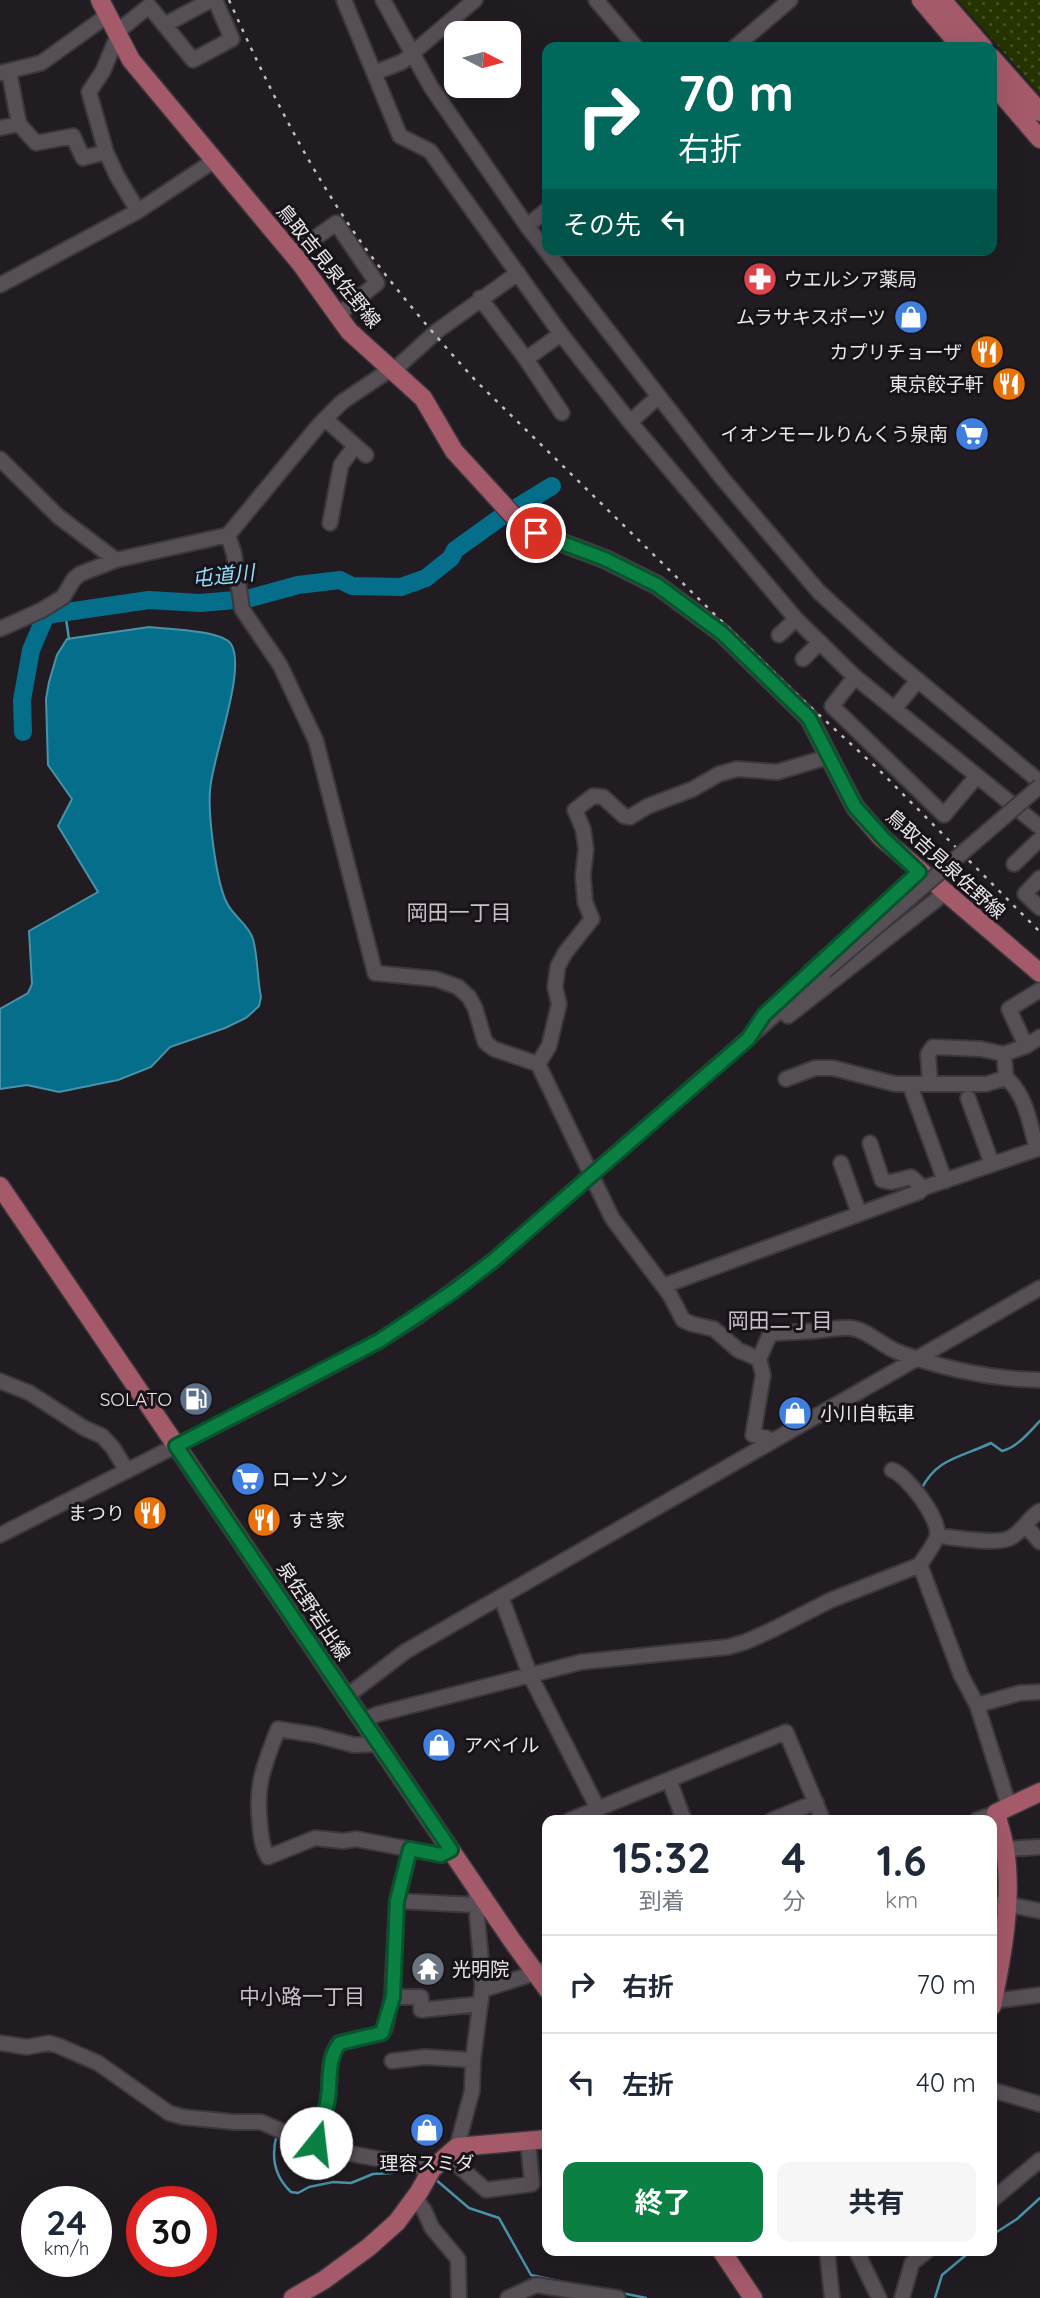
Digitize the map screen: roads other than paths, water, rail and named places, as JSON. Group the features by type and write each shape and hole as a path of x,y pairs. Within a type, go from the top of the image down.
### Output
{"main road":[{"path":"921,0 957,42"},
{"path":"942,0 979,42"},
{"name":"鳥取吉見泉佐野線","path":"104,8 131,60 293,254 349,331 423,398 454,451 519,523 536,533 605,559 657,585 722,633 809,718 855,807 866,820 919,872 1040,973"},
{"path":"997,64 1040,112"},
{"path":"997,89 1040,139"},
{"name":"泉佐野岩出線","path":"0,1186 451,1850 475,1896 542,1971"},
{"path":"997,1937 1005,1850 1002,1810 1040,1792"},
{"path":"293,2298 324,2280 369,2247 397,2221 432,2169 452,2152 542,2140"},
{"path":"726,2256 753,2298"}],"street":[{"path":"138,211 106,152 89,92 103,71 117,33 149,6 164,25 193,61 232,39 213,0 164,25"},
{"path":"344,0 400,136 430,151 561,334 630,422 796,619 855,677 1040,827"},
{"path":"383,0 430,88 542,246"},
{"path":"374,73 402,62 475,0"},
{"path":"596,0 632,42"},
{"path":"741,42 790,0"},
{"path":"104,8 41,63 5,72 19,124 36,143 73,136 83,158 106,152"},
{"path":"0,128 19,124"},
{"path":"0,285 138,211 215,160"},
{"path":"527,226 542,214"},
{"path":"293,254 336,223 377,283 338,315"},
{"path":"2,1530 127,1471 358,1353 417,1317 494,1260 1040,784 819,593 722,478 550,256"},
{"path":"0,629 64,597 80,574 116,560 228,535 342,402 392,370 437,331 517,273"},
{"path":"480,298 562,412"},
{"path":"526,359 561,334"},
{"path":"630,422 658,397"},
{"path":"325,419 360,451 341,465 330,523"},
{"path":"0,459 59,517 116,560"},
{"path":"228,535 234,554 242,609 280,665 316,741 375,973 436,979 458,988 469,997 475,1008 485,1042 494,1049 538,1064 612,1219 663,1286 683,1320 714,1329 738,1350 759,1359"},
{"path":"0,618 18,621"},
{"path":"779,635 796,619"},
{"path":"803,659 820,642"},
{"path":"855,677 832,706 944,815 977,776"},
{"path":"895,708 918,680"},
{"path":"538,1064 549,1046 559,1004 555,987 558,966 592,919 585,902 583,875 586,849 583,829 575,810 593,796 603,797 624,816 630,817 648,806 693,789 719,774 737,769 777,772 828,757"},
{"path":"1014,864 1040,839"},
{"path":"748,1039 764,1015 919,872"},
{"path":"1040,878 1025,894 1040,908"},
{"path":"748,1039 771,1029 945,893"},
{"path":"1026,1046 1009,1009 1040,990"},
{"path":"930,1083 928,1054 933,1047 981,1049 1004,1054 1026,1046 1040,1037"},
{"path":"663,1286 919,1192 923,1188 1038,1149 1034,1116 1014,1084 1006,1078 1004,1054"},
{"path":"786,1079 816,1068 833,1068 895,1084 986,1084 1006,1078"},
{"path":"912,1091 945,1181"},
{"path":"968,1098 992,1164"},
{"path":"870,1143 882,1180 891,1182 911,1177 923,1188"},
{"path":"841,1163 859,1213"},
{"path":"347,1696 406,1651 1040,1288"},
{"path":"769,1443 766,1438 753,1435 763,1375 759,1359 770,1334 852,1328 864,1332 883,1345 937,1366 971,1374 1040,1380"},
{"path":"0,1381 30,1393 84,1428 102,1436 127,1471"},
{"path":"363,1720 581,1662 728,1647 745,1642 831,1600 920,1565 937,1536 931,1516 914,1488 898,1472 892,1470"},
{"path":"937,1536 1002,1541 1012,1537 1040,1511"},
{"path":"1026,1525 1040,1542"},
{"path":"920,1565 961,1675 977,1705 1002,1810 990,1815"},
{"path":"500,1597 530,1675 598,1809"},
{"path":"977,1705 1020,1693 1040,1692"},
{"path":"379,1744 354,1745 278,1728 257,1795 263,1849 268,1857 315,1838 343,1842 356,1839 441,1855 451,1850"},
{"path":"583,1815 786,1732 821,1815"},
{"path":"669,1780 682,1815"},
{"path":"784,1815 816,1802"},
{"path":"1005,1850 1040,1847"},
{"path":"316,2143 328,2101 335,2049 340,2043 382,2033 393,1997 397,1901 410,1849"},
{"path":"397,1901 475,1896 482,1955 481,1997 472,2091 452,2152 486,2190 532,2184 528,2141"},
{"path":"999,1904 1040,1911"},
{"path":"393,1997 421,1997 421,2010 481,1997 542,1971"},
{"path":"997,2003 1040,1995"},
{"path":"0,2043 27,2047 49,2043 59,2046 98,2063 169,2113 234,2122 261,2122 337,2151 432,2169"},
{"path":"392,2061 425,2057 473,2060"},
{"path":"997,2091 1040,2104"},
{"path":"997,2195 1040,2160"},
{"path":"415,2198 432,2228 458,2259 459,2298"},
{"path":"828,2256 832,2298"},
{"path":"859,2256 879,2298"},
{"path":"902,2298 912,2263 920,2256"},
{"path":"508,2298 536,2285 618,2298"}],"water":[{"path":"149,627 193,631 226,639 235,656 232,693 212,776 210,815 224,895 228,905 249,930 253,939 261,997 259,1006 246,1018 225,1028 170,1047 151,1067 118,1080 59,1092 27,1085 0,1089 0,1009 28,993 32,984 29,931 98,892 58,826 72,799 48,765 46,699 57,655 67,639"}],"waterway":[{"name":"屯道川","path":"516,508 552,486"},
{"name":"屯道川","path":"23,732 22,700 31,650 46,615 149,600 200,603 247,599 298,585 340,580 352,586 401,587 426,578 451,558 455,550 501,517"},
{"path":"65,612 69,639"},
{"path":"921,1490 927,1479 942,1465 991,1443 1002,1451 1008,1449 1023,1439 1040,1421"},
{"path":"277,2134 275,2164 280,2179 291,2192 298,2193 309,2187 333,2182 351,2183 373,2174 404,2169"},
{"path":"435,2179 469,2208 499,2218 531,2275 563,2282"},
{"path":"997,2232 1017,2219 1040,2198"},
{"path":"935,2298 942,2275 965,2256"},
{"path":"622,2293 646,2298"}],"railway":[{"path":"229,0 275,97 326,190 379,266 447,349 476,381 793,691 876,767 1040,932"}],"place":[{"name":"ウエルシア薬局","path":"760,279"},
{"name":"ムラサキスポーツ","path":"911,317"},
{"name":"カプリチョーザ","path":"987,352"},
{"name":"東京餃子軒","path":"1009,384"},
{"name":"イオンモールりんくう泉南","path":"972,434"},
{"name":"SOLATO","path":"196,1399"},
{"name":"小川自転車","path":"795,1413"},
{"name":"ローソン","path":"248,1479"},
{"name":"まつり","path":"150,1513"},
{"name":"すき家","path":"264,1520"},
{"name":"アベイル","path":"439,1745"},
{"name":"光明院","path":"428,1969"},
{"name":"理容スミダ","path":"427,2130"}],"district":[{"name":"岡田一丁目","path":"459,912"},
{"name":"岡田二丁目","path":"780,1320"},
{"name":"中小路一丁目","path":"302,1996"}]}
